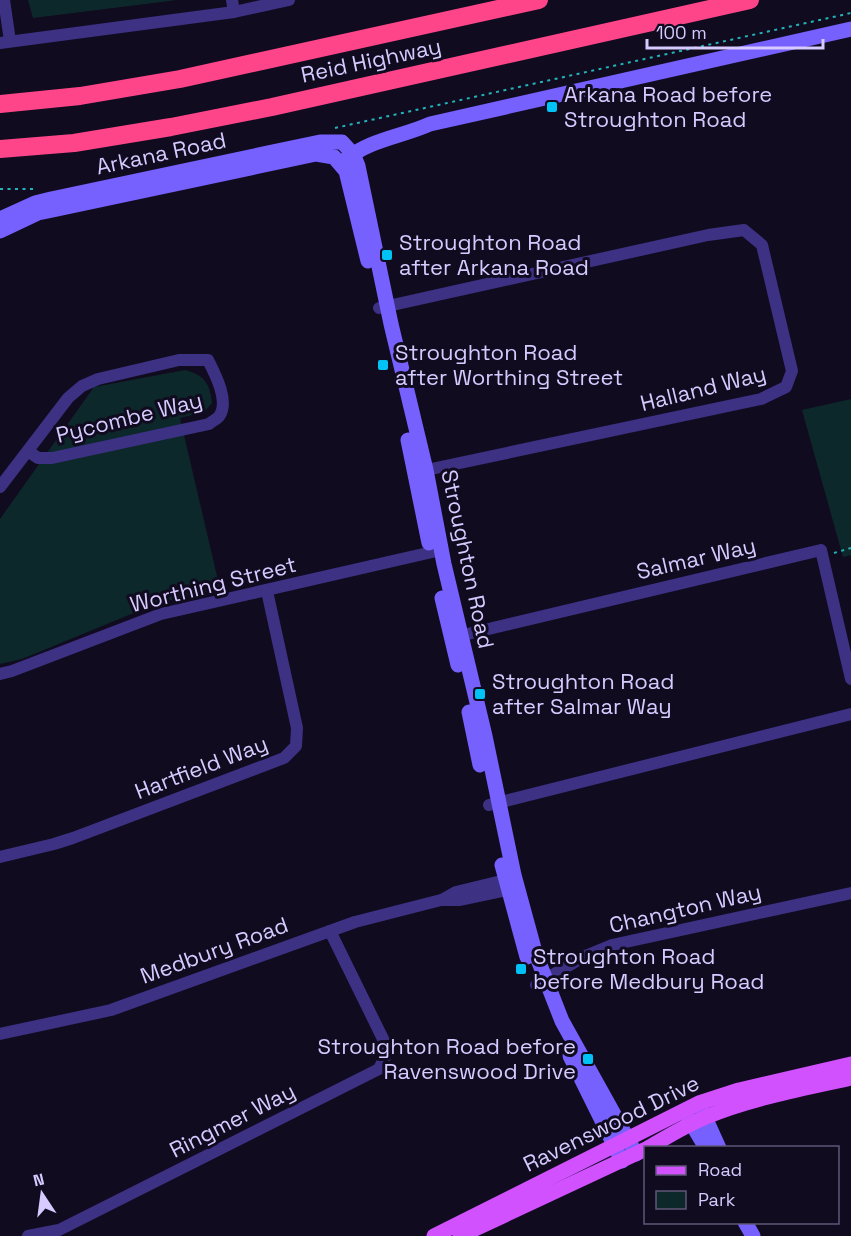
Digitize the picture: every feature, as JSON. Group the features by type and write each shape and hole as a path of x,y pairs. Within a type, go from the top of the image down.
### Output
{"highway":[{"name":"Reid Highway","path":"0,104 80,96 180,79 539,0"},
{"name":"Reid Highway","path":"0,149 74,143 171,128 750,0"}],"main road":[{"name":"Ravenswood Drive","path":"434,1236 621,1142 695,1113 739,1090 851,1064"},
{"name":"Ravenswood Drive","path":"648,1146 695,1113 851,1078"},
{"name":"Ravenswood Drive","path":"460,1236 638,1153"}],"street":[{"path":"4,0 5,42 233,6 289,0"},
{"name":"Arkana Road","path":"0,231 38,213 316,154 341,148 385,130 415,123 430,124 851,29"},
{"name":"Arkana Road","path":"0,219 35,203 51,199 320,142 341,148"},
{"name":"Stroughton Road","path":"341,148 383,307 511,884 541,982 621,1142 638,1153"},
{"name":"Halland Way","path":"383,307 708,235 744,230 762,245 792,371 786,387 761,399 420,471"},
{"name":"Pycombe Way","path":"0,487 68,398 82,386 98,379 179,360 208,360 219,382 223,406 219,417 208,424 52,458 38,458 28,451"},
{"name":"Salmar Way","path":"457,637 821,550 823,557"},
{"name":"Worthing Street","path":"0,674 161,614 436,552"},
{"path":"823,557 851,679"},
{"name":"Hartfield Way","path":"0,857 73,838 284,758 296,746 297,728 267,591"},
{"path":"494,804 851,714"},
{"name":"Medbury Road","path":"0,1034 111,1010 355,922 441,900 459,900 511,884"},
{"name":"Changton Way","path":"541,982 583,957 612,945 851,893"},
{"name":"Ringmer Way","path":"28,1236 59,1230 379,1069 385,1057 385,1043 330,931"},
{"path":"695,1113 705,1146"},
{"path":"695,1113 718,1146"}],"path":[{"path":"341,148 851,13"},
{"path":"0,189 33,189"},
{"path":"823,557 851,548"}],"green space":[{"path":"28,0 177,0 33,18"},
{"path":"185,370 197,374 205,381 211,396 212,403 204,412 180,418 220,589 158,603 22,659 0,664 0,519 94,387"},
{"path":"851,399 851,555 843,557 802,410"}],"place":[{"name":"Arkana Road before Stroughton Road","path":"552,107"},
{"name":"Stroughton Road after Arkana Road","path":"387,255"},
{"name":"Stroughton Road after Worthing Street","path":"383,365"},
{"name":"Stroughton Road after Salmar Way","path":"480,694"},
{"name":"Stroughton Road before Medbury Road","path":"521,969"},
{"name":"Stroughton Road before Ravenswood Drive","path":"588,1059"}]}
